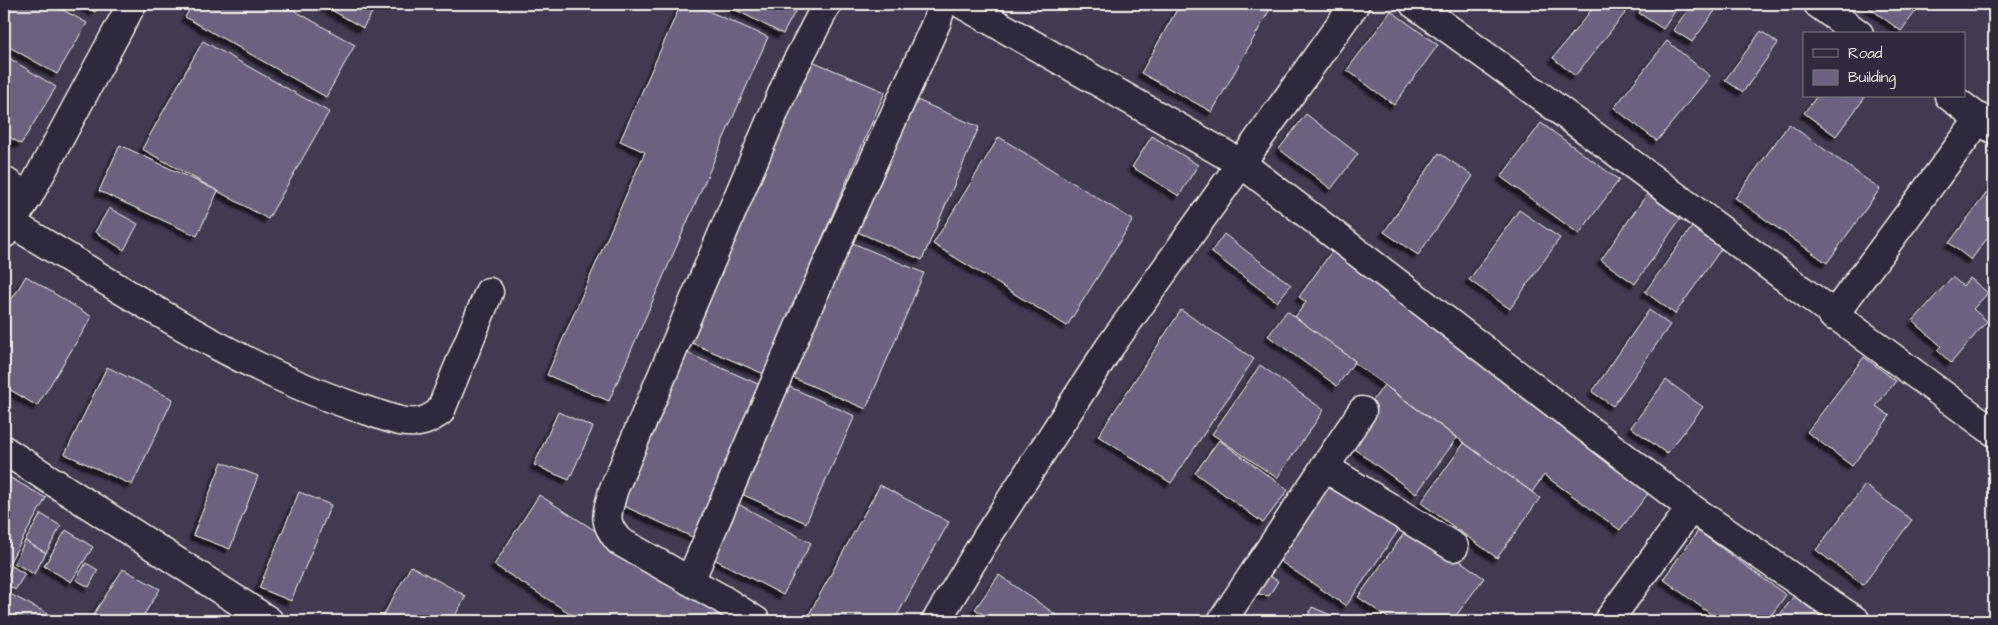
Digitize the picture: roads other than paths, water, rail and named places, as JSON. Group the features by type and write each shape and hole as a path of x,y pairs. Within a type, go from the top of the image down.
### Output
{"street":[{"path":"132,4 28,198 8,228 276,376 357,408 401,421 424,421 440,412 489,292"},
{"path":"756,621 619,541 608,528 607,513 613,491 790,75 827,4"},
{"path":"690,581 802,320 937,21 942,4"},
{"path":"962,4 1242,164 1691,508 1856,621"},
{"path":"936,621 987,537 1109,348 1355,4"},
{"path":"1414,4 1581,124 1833,316 1994,432"},
{"path":"1818,4 1856,32"},
{"path":"1833,316 1987,124 1951,98"},
{"path":"4,181 28,198"},
{"path":"1222,621 1362,410"},
{"path":"4,450 269,621"},
{"path":"1324,467 1454,547"},
{"path":"1608,621 1691,508"}]}
